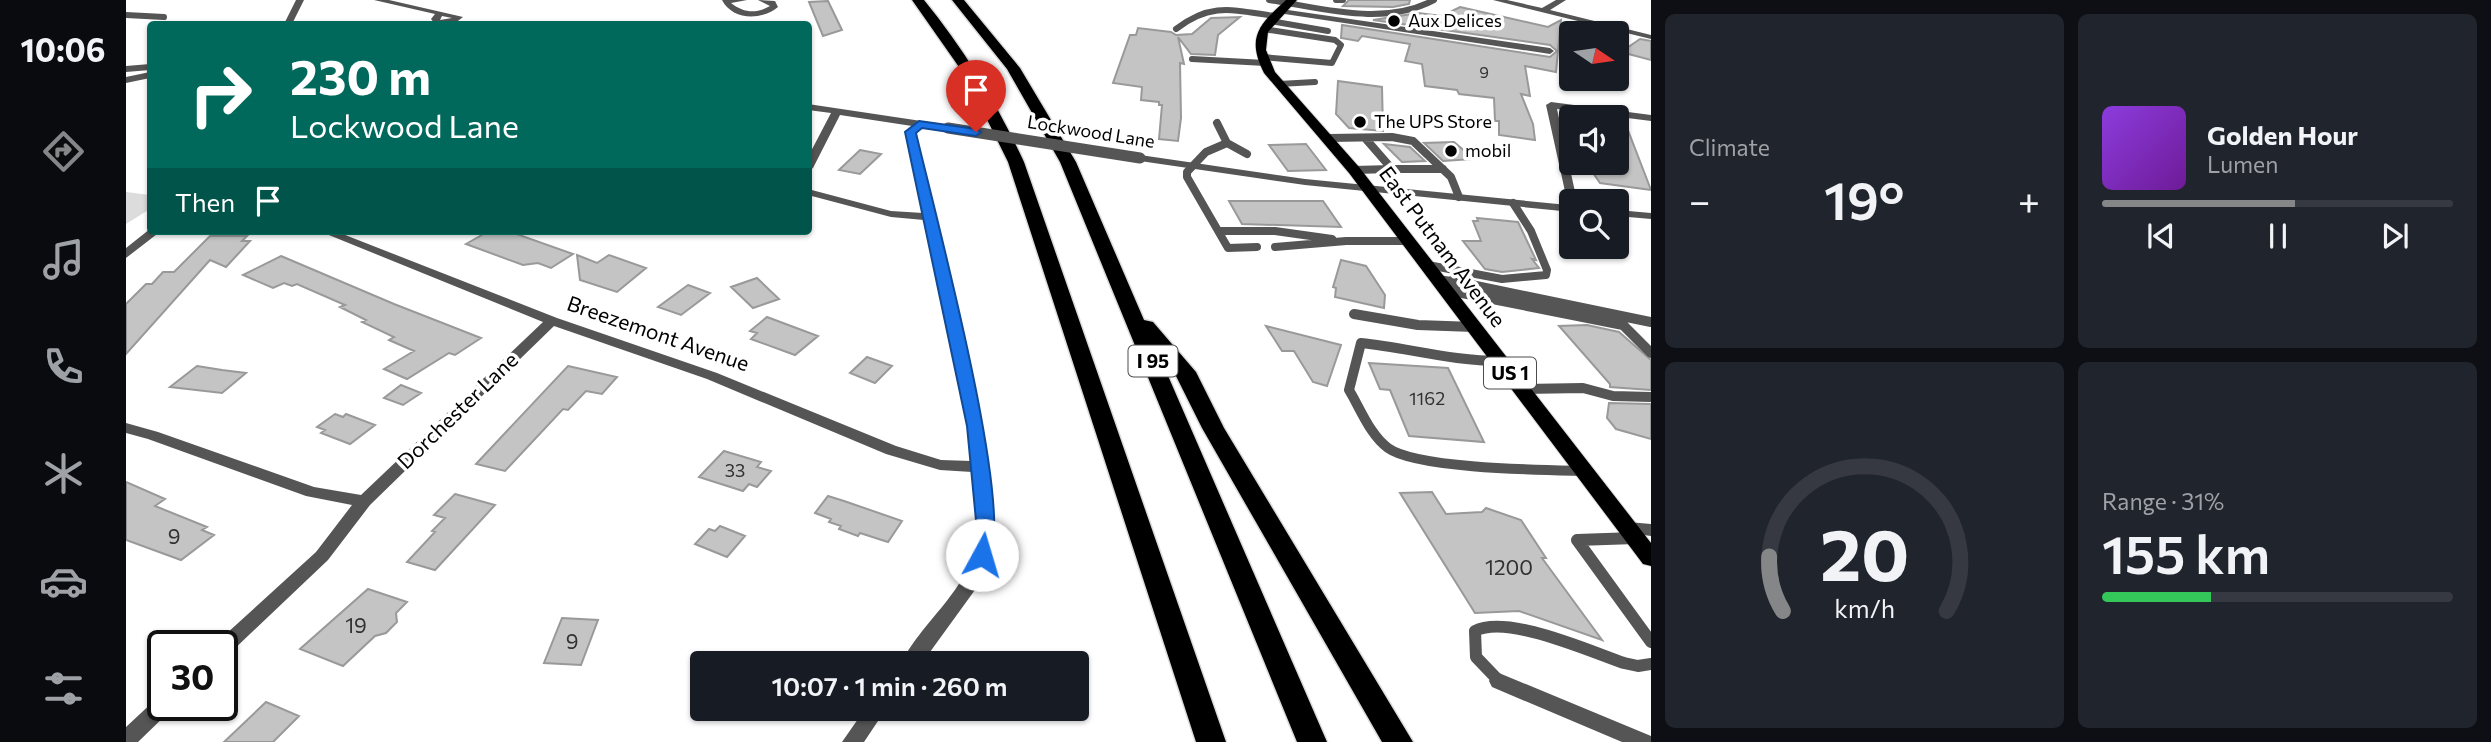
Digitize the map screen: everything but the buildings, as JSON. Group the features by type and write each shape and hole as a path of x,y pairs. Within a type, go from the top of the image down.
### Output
{"highway":[{"path":"918,0 969,69 1016,162 1211,742"},
{"name":"I 95","path":"958,0 1013,68 1054,136 1131,309 1312,742"},
{"path":"1131,309 1185,372 1213,428 1398,742"}],"main road":[{"path":"1263,60 1259,44 1278,13"},
{"name":"East Putnam Avenue","path":"1263,60 1279,84 1329,138 1369,188 1584,471 1638,532 1651,558"}],"street":[{"path":"290,21 300,0"},
{"path":"378,0 439,14"},
{"path":"722,0 743,0"},
{"path":"722,0 732,10 740,13 761,13 774,7 772,3 762,0"},
{"path":"1497,0 1651,37"},
{"path":"1543,11 1562,0"},
{"path":"1278,13 1550,51"},
{"path":"126,69 147,67"},
{"path":"126,80 147,76"},
{"path":"1569,189 1551,105 1651,117"},
{"name":"Lockwood Lane","path":"812,108 1192,165 1369,188 1559,208"},
{"path":"812,160 837,111"},
{"path":"919,124 911,132 975,426 986,531 974,578 920,651"},
{"path":"812,193 891,214 930,217"},
{"path":"1629,214 1651,216"},
{"path":"126,254 150,235"},
{"name":"Breezemont Avenue","path":"336,235 552,321 712,376 891,450 940,465 979,467"},
{"name":"Dorchester Lane","path":"238,634 321,556 365,501 552,321"},
{"path":"126,428 153,435 312,492 365,501"},
{"path":"1499,681 1644,742"},
{"path":"126,740 147,720"},
{"path":"852,742 867,721"}],"lane":[{"path":"1192,59 1220,62 1263,60 1332,63 1340,45 1335,40 1278,13 1269,0"},
{"path":"1336,0 1343,0"},
{"path":"1176,29 1194,15 1203,13 1388,15 1421,7 1434,0"},
{"path":"1278,13 1328,31"},
{"path":"126,15 164,17"},
{"path":"1279,84 1315,82"},
{"path":"1217,122 1227,144 1247,153"},
{"path":"1329,138 1405,138 1420,147 1451,177 1459,197"},
{"path":"1365,138 1392,169"},
{"path":"1227,144 1206,152 1192,165 1187,177 1228,248 1257,247"},
{"path":"1354,170 1443,169"},
{"path":"1437,278 1530,278 1546,275 1545,263 1531,231 1513,203"},
{"path":"1219,231 1275,231 1346,241"},
{"path":"1275,247 1346,241 1409,241"},
{"path":"1437,278 1651,322"},
{"path":"1437,278 1623,325 1651,353"},
{"path":"1354,314 1418,325 1474,327"},
{"path":"1500,361 1467,361 1406,348 1361,343 1348,384 1349,390 1379,440 1399,455 1537,470 1584,471"},
{"path":"1522,389 1583,388 1613,396 1651,397"},
{"path":"1638,532 1577,540 1651,642"},
{"path":"1499,681 1476,657 1475,631 1486,625 1514,626 1624,663 1639,666 1651,664"}],"shaded area":[{"path":"126,192 147,195 147,211 126,224"}],"place":[{"name":"Aux Delices","path":"1394,21"},
{"name":"The UPS Store","path":"1360,122"},
{"name":"mobil","path":"1451,151"}],"route":[{"path":"976,132 919,124 911,132 975,426 986,531 982,555"}]}
